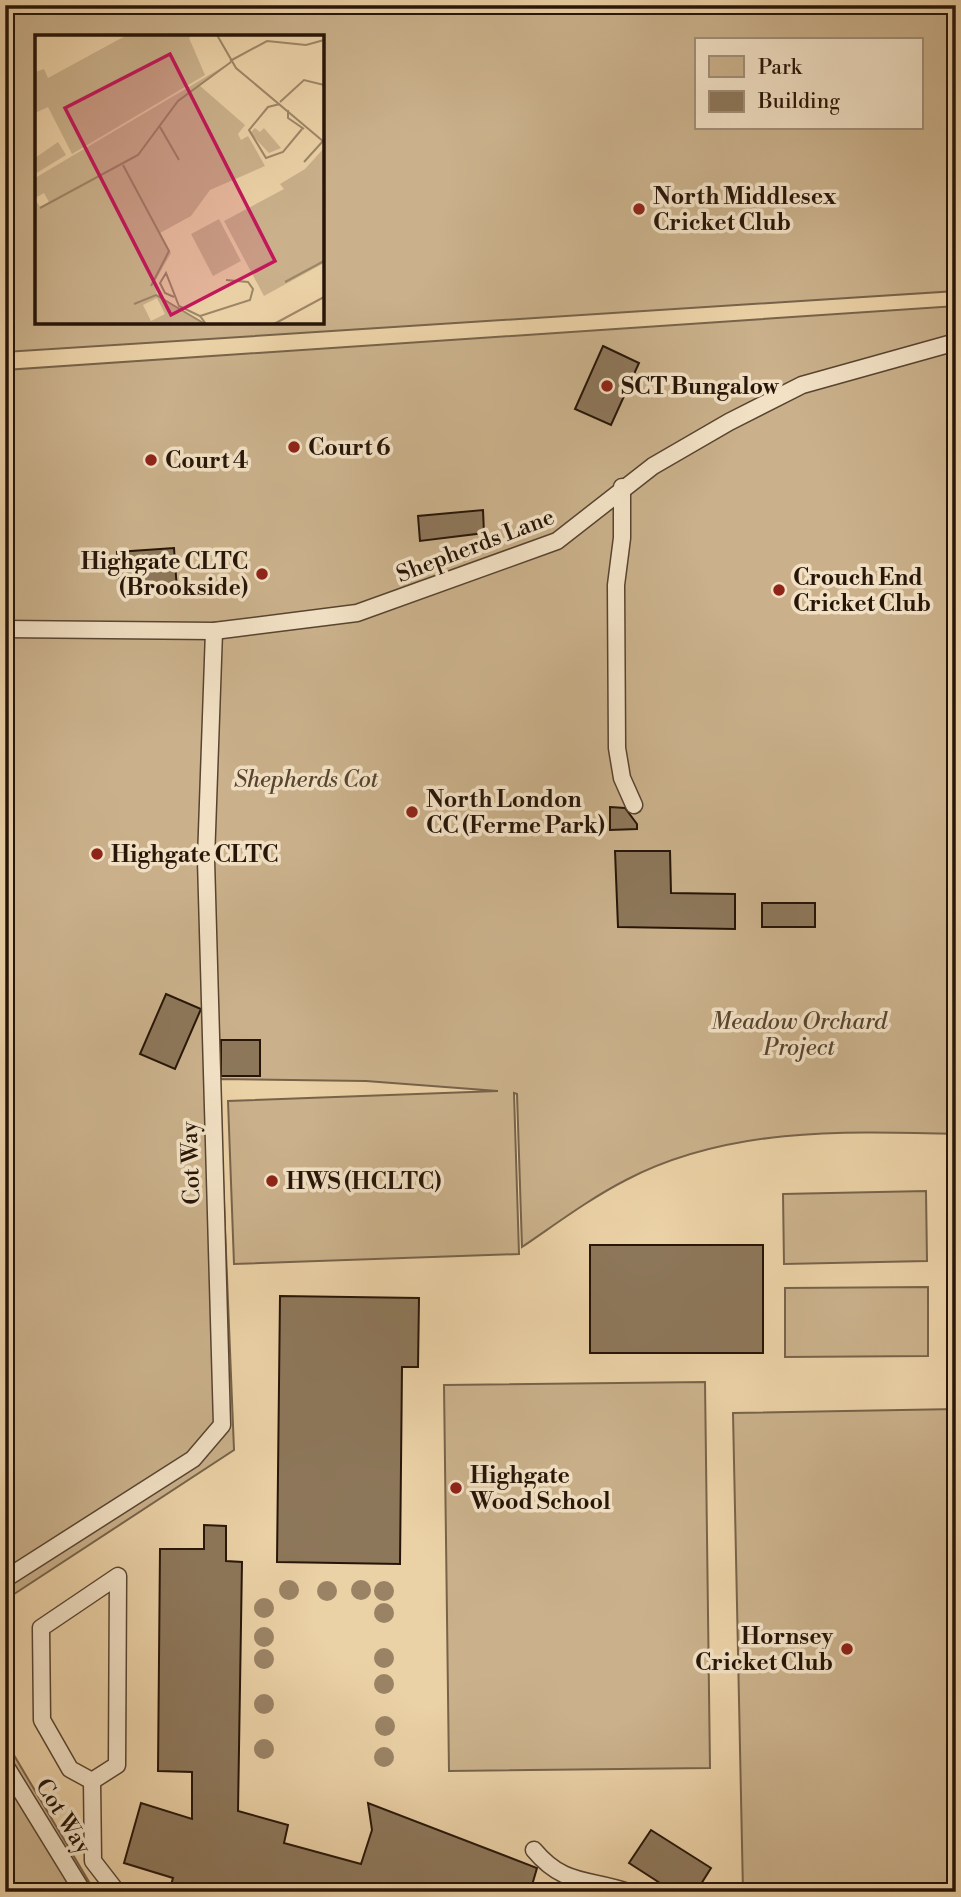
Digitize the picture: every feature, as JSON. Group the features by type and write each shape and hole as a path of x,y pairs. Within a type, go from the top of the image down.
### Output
{"lane":[{"name":"Shepherds Lane","path":"5,629 214,631 357,613 556,541 572,532 622,488 718,428 802,385 956,342"},
{"path":"622,488 622,538 616,585 617,748 622,778 634,805"},
{"name":"Cot Way","path":"5,1579 194,1459 222,1425 206,860 214,631"},
{"path":"118,1576 117,1765 92,1782 70,1769 41,1720 41,1628 118,1576"},
{"name":"Cot Way","path":"5,1765 83,1892"},
{"path":"92,1782 93,1861 117,1892"},
{"path":"534,1850 548,1867 560,1875 628,1892"}],"green space":[{"name":"North Middlesex Cricket Club","path":"5,5 956,5 956,291 5,352"},
{"name":"Shepherds Cot","path":"956,306 956,1134 829,1133 745,1141 705,1150 665,1163 612,1187 522,1247 517,1094 514,1093 519,1254 234,1264 228,1101 498,1091 366,1081 219,1079 234,1450 5,1600 5,370"},
{"path":"926,1191 927,1261 784,1264 783,1194"},
{"path":"928,1287 928,1356 785,1357 785,1288"},
{"path":"705,1382 710,1768 449,1771 444,1385"},
{"name":"Hornsey Cricket Club","path":"956,1409 956,1892 743,1892 733,1413"},
{"path":"5,1740 95,1892 5,1892"}],"building":[{"name":"SCT Bungalow","path":"603,346 639,363 611,425 575,409"},
{"path":"483,510 484,533 420,541 418,516"},
{"path":"174,548 177,590 121,594 117,552"},
{"path":"610,807 625,808 637,824 637,829 610,830"},
{"path":"615,851 670,851 671,893 735,894 735,929 618,927"},
{"path":"762,903 815,903 815,927 762,927"},
{"path":"166,994 201,1009 175,1069 140,1054"},
{"path":"221,1040 260,1040 260,1076 221,1076"},
{"path":"590,1245 763,1245 763,1353 590,1353"},
{"path":"280,1296 419,1298 418,1367 402,1367 400,1564 277,1562"},
{"path":"204,1525 226,1526 226,1561 242,1562 238,1811 288,1825 284,1843 361,1864 372,1830 368,1803 537,1868 530,1892 169,1892 173,1878 124,1863 141,1803 192,1819 192,1772 158,1771 160,1549 204,1549"},
{"path":"651,1830 711,1868 696,1892 674,1892 629,1863"}],"place":[{"name":"North Middlesex Cricket Club","path":"639,209"},
{"name":"SCT Bungalow","path":"607,386"},
{"name":"Court 6","path":"294,447"},
{"name":"Court 4","path":"151,460"},
{"name":"Highgate CLTC (Brookside)","path":"262,574"},
{"name":"Crouch End Cricket Club","path":"779,590"},
{"name":"North London CC (Ferme Park)","path":"412,812"},
{"name":"Highgate CLTC","path":"97,854"},
{"name":"HWS (HCLTC)","path":"272,1181"},
{"name":"Highgate Wood School","path":"456,1488"},
{"name":"Hornsey Cricket Club","path":"847,1649"}],"park label":[{"name":"Meadow Orchard Project","path":"799,1034"}]}
